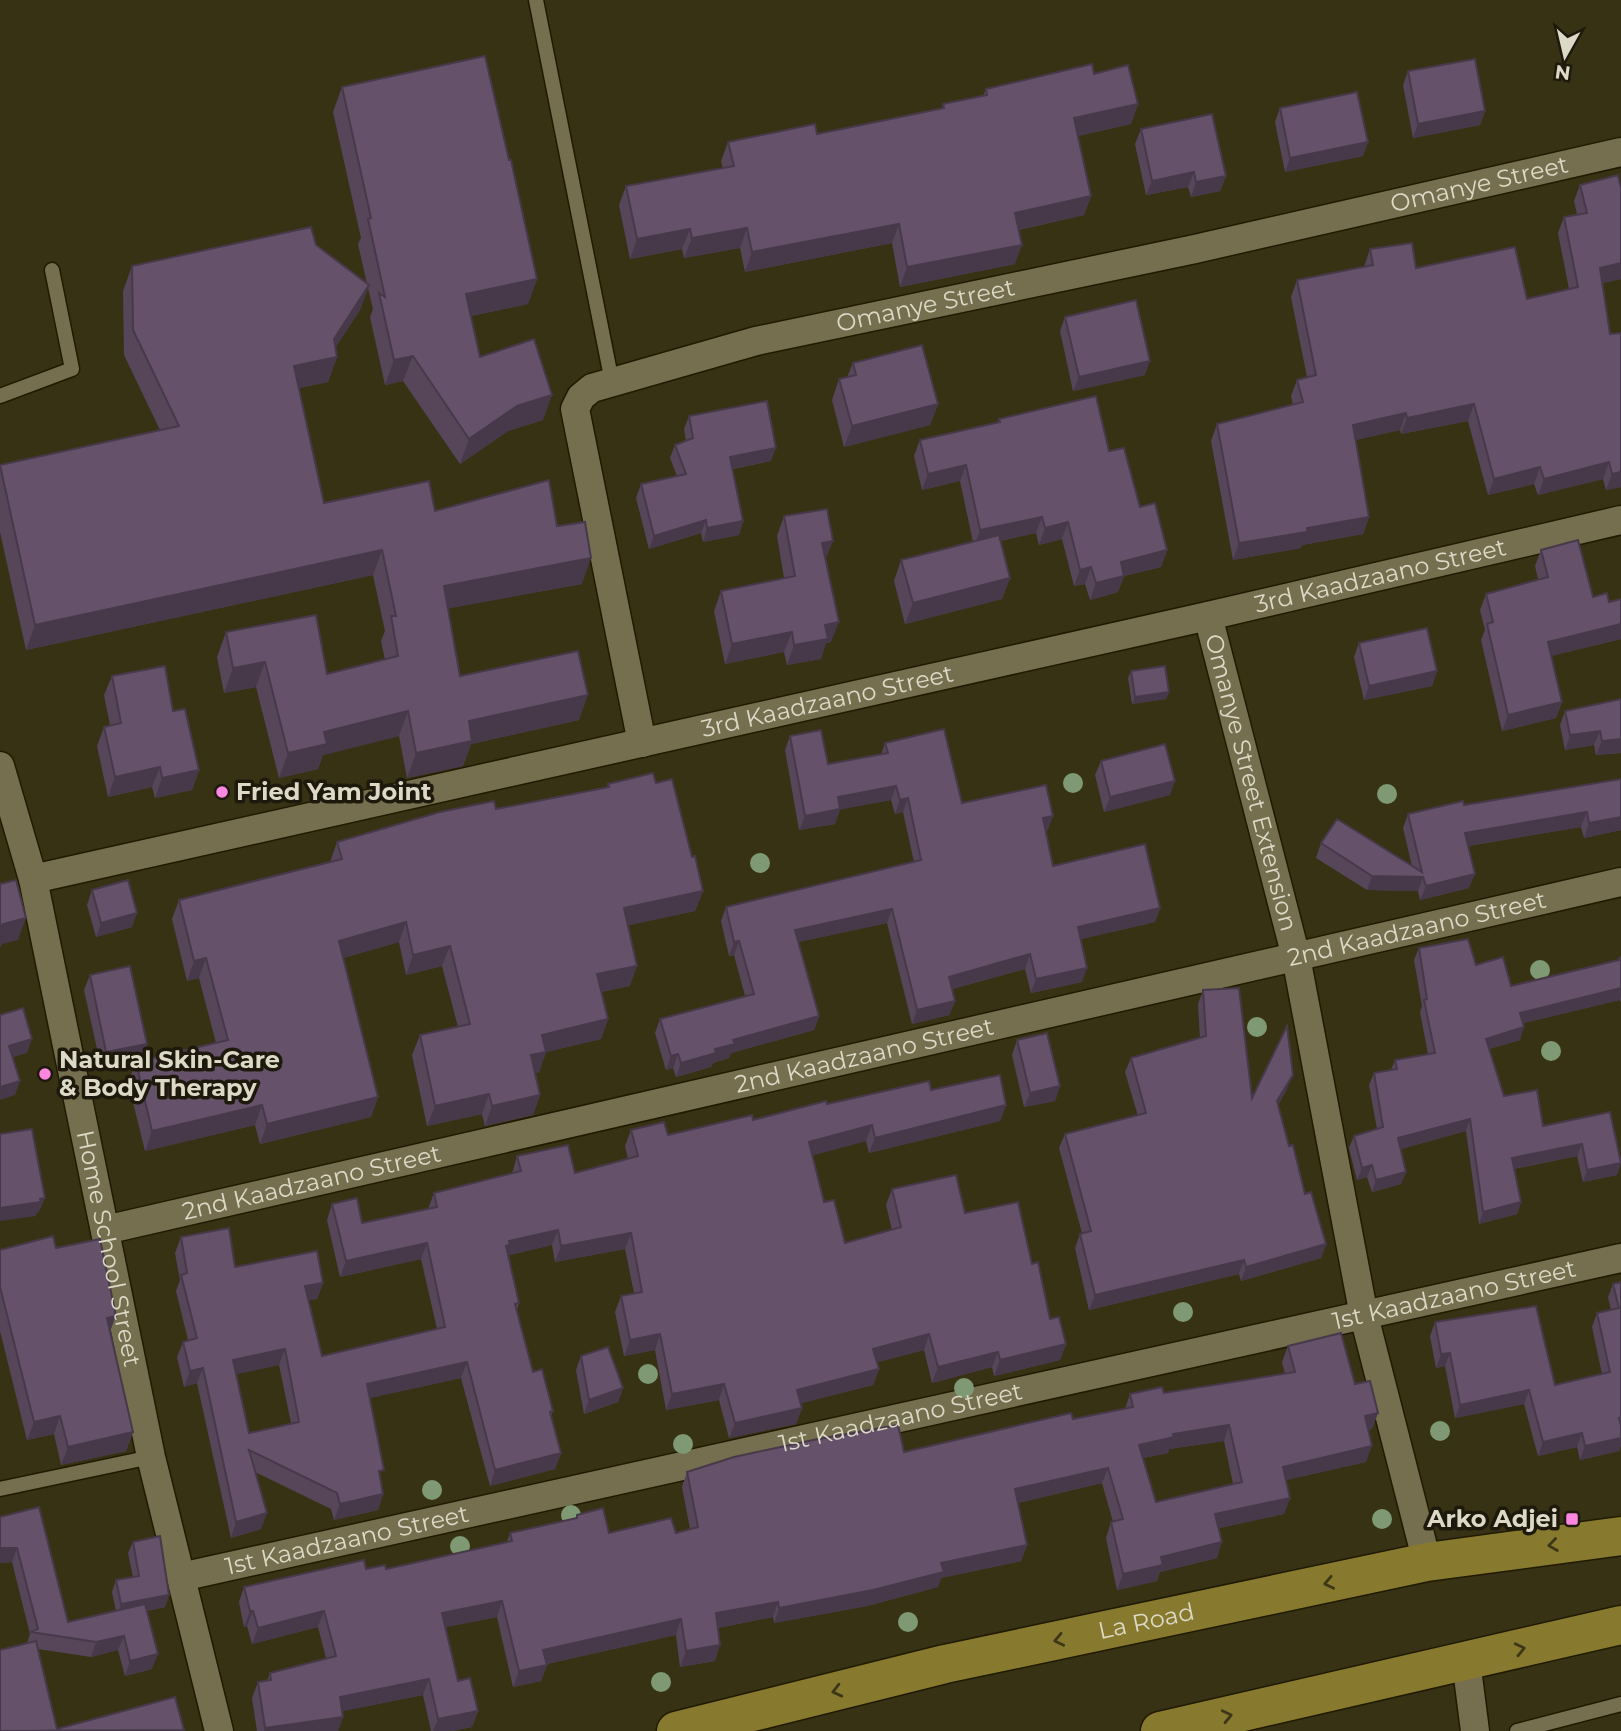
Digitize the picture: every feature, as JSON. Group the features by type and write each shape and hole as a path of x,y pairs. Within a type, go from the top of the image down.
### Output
{"main road":[{"name":"La Road","path":"676,1731 945,1664 1427,1562 1621,1536"},
{"path":"1160,1731 1621,1625"}],"street":[{"name":"Omanye Street","path":"642,743 575,409 581,397 592,388 756,341 1195,249 1621,152"},
{"name":"3rd Kaadzaano Street","path":"33,879 1208,617 1621,520"},
{"name":"Omanye Street Extension","path":"1208,617 1296,957 1364,1316 1427,1562"},
{"name":"Home School Street","path":"0,766 33,879 151,1457 219,1731"},
{"name":"2nd Kaadzaano Street","path":"105,1230 1621,882"},
{"name":"1st Kaadzaano Street","path":"181,1577 1621,1258"},
{"path":"1465,1661 1475,1731"}],"lane":[{"path":"536,0 612,382"},
{"path":"0,396 72,369 52,270"},
{"path":"0,1489 151,1457"},
{"path":"1517,1731 1621,1704"}],"building":[{"path":"485,56 537,279 466,294 480,357 534,339 552,395 517,406 469,439 413,356 394,360 379,293 385,297 368,219 371,218 342,87"},
{"path":"1475,59 1485,111 1418,124 1408,71"},
{"path":"1092,64 1094,74 1128,65 1138,104 1074,118 1091,196 1015,213 1022,245 907,267 899,224 752,252 747,228 692,238 690,229 637,239 626,186 734,166 728,142 815,124 817,134 944,108 943,104 987,95 986,89"},
{"path":"1357,92 1368,142 1290,158 1280,108"},
{"path":"1212,114 1226,176 1196,182 1194,172 1152,181 1141,129"},
{"path":"1618,175 1621,188 1621,263 1600,268 1610,334 1621,333 1621,472 1612,474 1609,462 1544,479 1540,467 1494,479 1474,404 1407,418 1406,413 1353,425 1369,517 1307,528 1307,532 1239,543 1217,424 1303,402 1297,380 1316,375 1297,280 1373,265 1370,249 1412,243 1416,268 1515,247 1527,299 1578,287 1564,217 1587,213 1580,185"},
{"path":"311,227 316,245 369,285 334,339 337,357 294,366 324,503 429,481 435,511 549,480 557,526 585,522 591,558 444,586 460,676 578,651 588,695 469,721 472,741 416,753 408,711 324,732 327,744 288,753 265,662 233,668 226,632 316,615 327,674 398,656 391,616 396,616 382,550 35,625 0,465 179,426 133,330 132,266"},
{"path":"1136,300 1150,361 1079,377 1065,317"},
{"path":"922,345 938,404 852,426 839,379 856,375 853,363"},
{"path":"1096,396 1109,451 1124,448 1140,507 1155,503 1167,550 1121,562 1124,576 1096,583 1091,567 1080,570 1068,522 1045,528 1042,517 980,530 966,465 928,474 920,440"},
{"path":"767,401 776,448 730,457 743,521 707,528 706,520 654,536 641,484 686,474 675,445 693,438 689,416"},
{"path":"827,509 833,541 822,543 839,622 825,625 828,639 794,645 792,632 732,644 721,591 795,576 784,516"},
{"path":"999,535 1010,578 913,603 901,560"},
{"path":"1578,540 1593,597 1607,593 1609,602 1621,599 1621,624 1548,642 1562,702 1508,715 1487,624 1493,622 1486,594 1548,577 1541,550"},
{"path":"1427,628 1437,671 1369,686 1359,643"},
{"path":"165,666 173,711 185,709 199,770 162,778 160,767 115,777 104,727 121,723 112,676"},
{"path":"1165,666 1169,692 1135,697 1131,671"},
{"path":"1621,699 1621,739 1602,741 1600,731 1570,735 1565,711"},
{"path":"944,729 962,803 1046,785 1053,816 1043,818 1053,866 1145,844 1160,908 1078,927 1087,968 1036,979 1030,954 949,977 955,1001 917,1010 892,909 795,930 819,1016 733,1040 735,1044 715,1049 716,1053 681,1063 678,1054 671,1056 660,1019 754,994 739,941 734,942 726,907 921,860 908,798 900,800 896,786 838,797 840,809 805,816 790,736 821,730 828,764 888,753 885,743"},
{"path":"1165,744 1175,781 1110,797 1101,761"},
{"path":"653,773 656,783 672,779 703,891 624,908 637,966 597,974 608,1019 542,1035 546,1052 531,1055 540,1095 492,1106 489,1094 435,1106 420,1035 470,1024 450,946 413,955 406,922 339,941 378,1097 267,1124 262,1105 152,1131 136,1062 228,1040 206,958 194,961 179,900 342,859 337,842 440,812 494,801 496,809 609,787 608,784"},
{"path":"1621,779 1621,817 1589,823 1587,812 1465,833 1475,874 1426,886 1423,877 1372,876 1321,843 1337,819 1422,872 1408,814 1463,801 1464,805"},
{"path":"16,880 26,918 0,925 0,884"},
{"path":"128,880 137,913 101,923 92,890"},
{"path":"1468,939 1476,965 1503,957 1511,986 1619,960 1621,957 1621,988 1520,1013 1524,1027 1486,1039 1504,1096 1537,1090 1543,1126 1610,1112 1621,1163 1587,1170 1582,1144 1512,1158 1521,1202 1483,1212 1470,1119 1398,1138 1406,1172 1376,1180 1372,1165 1362,1168 1354,1136 1383,1127 1374,1073 1397,1069 1395,1060 1435,1053 1424,1000 1427,999 1419,948"},
{"path":"130,966 147,1044 106,1052 90,975"},
{"path":"1239,988 1252,1098 1287,1026 1293,1075 1277,1101 1289,1146 1293,1145 1305,1194 1311,1192 1326,1244 1246,1267 1244,1260 1095,1295 1080,1234 1091,1231 1065,1134 1146,1113 1131,1058 1206,1036 1203,990"},
{"path":"23,1008 32,1039 9,1046 20,1081 0,1087 0,1015"},
{"path":"1047,1033 1060,1086 1030,1093 1017,1040"},
{"path":"1000,1075 1006,1105 875,1138 872,1125 809,1142 824,1202 834,1200 845,1243 901,1227 892,1189 956,1175 965,1213 1018,1202 1032,1264 1038,1262 1050,1319 1059,1317 1066,1344 1000,1360 998,1352 938,1367 929,1334 873,1349 879,1369 797,1390 802,1408 735,1423 724,1384 672,1394 660,1334 630,1340 621,1296 642,1292 631,1233 561,1246 558,1230 509,1241 510,1245 506,1246 519,1303 515,1304 533,1372 542,1369 561,1453 495,1470 467,1362 367,1384 384,1470 379,1471 383,1494 340,1504 337,1493 249,1450 267,1513 236,1522 203,1368 190,1371 183,1342 197,1338 181,1275 187,1273 181,1237 229,1228 235,1267 317,1251 323,1283 305,1286 322,1356 445,1327 427,1243 346,1261 332,1204 357,1198 362,1223 437,1207 434,1193 521,1171 517,1156 568,1145 575,1173 638,1156 631,1130 664,1122 668,1135 752,1115 753,1120 826,1101 827,1104 929,1081 931,1090","holes":["285,1349 299,1422 249,1433 233,1360"]},
{"path":"32,1129 45,1198 40,1199 41,1202 0,1208 0,1134"},
{"path":"53,1236 56,1248 100,1239 116,1316 107,1318 133,1432 68,1447 60,1416 34,1422 0,1287 0,1250"},
{"path":"1621,1282 1621,1438 1585,1446 1582,1433 1543,1442 1529,1390 1460,1405 1450,1353 1441,1354 1435,1322 1536,1306 1555,1385 1610,1372 1597,1313 1619,1308 1613,1284"},
{"path":"1341,1333 1355,1384 1370,1381 1378,1413 1365,1416 1372,1446 1283,1467 1290,1498 1215,1514 1222,1542 1161,1557 1163,1565 1123,1574 1111,1522 1123,1519 1108,1468 1015,1489 1027,1545 941,1563 944,1572 873,1590 779,1608 778,1602 716,1613 720,1645 686,1651 681,1619 543,1650 547,1665 519,1671 502,1601 442,1613 458,1681 470,1678 478,1711 438,1719 429,1679 340,1697 343,1717 265,1728 258,1682 271,1680 270,1673 336,1656 324,1611 258,1628 244,1587 364,1560 366,1569 385,1565 386,1569 512,1541 510,1533 577,1518 577,1515 603,1508 609,1533 671,1518 676,1533 698,1527 687,1472 734,1457 898,1425 904,1452 1071,1413 1073,1419 1133,1407 1130,1394 1162,1387 1164,1393 1295,1372 1288,1346","holes":["1229,1425 1242,1482 1156,1502 1139,1445 1174,1437 1173,1434"]},
{"path":"608,1347 623,1388 589,1400 581,1356"},
{"path":"39,1507 68,1622 145,1604 158,1654 130,1661 124,1636 96,1642 31,1632 38,1629 17,1548 0,1548 0,1517"},
{"path":"160,1536 169,1595 121,1604 116,1580 139,1576 133,1542"},
{"path":"36,1641 57,1729 175,1697 184,1730 0,1731 0,1650"}],"place":[{"name":"Fried Yam Joint","path":"222,792"},
{"name":"Natural Skin-Care & Body Therapy","path":"45,1074"},
{"name":"Arko Adjei","path":"1572,1519"}]}
